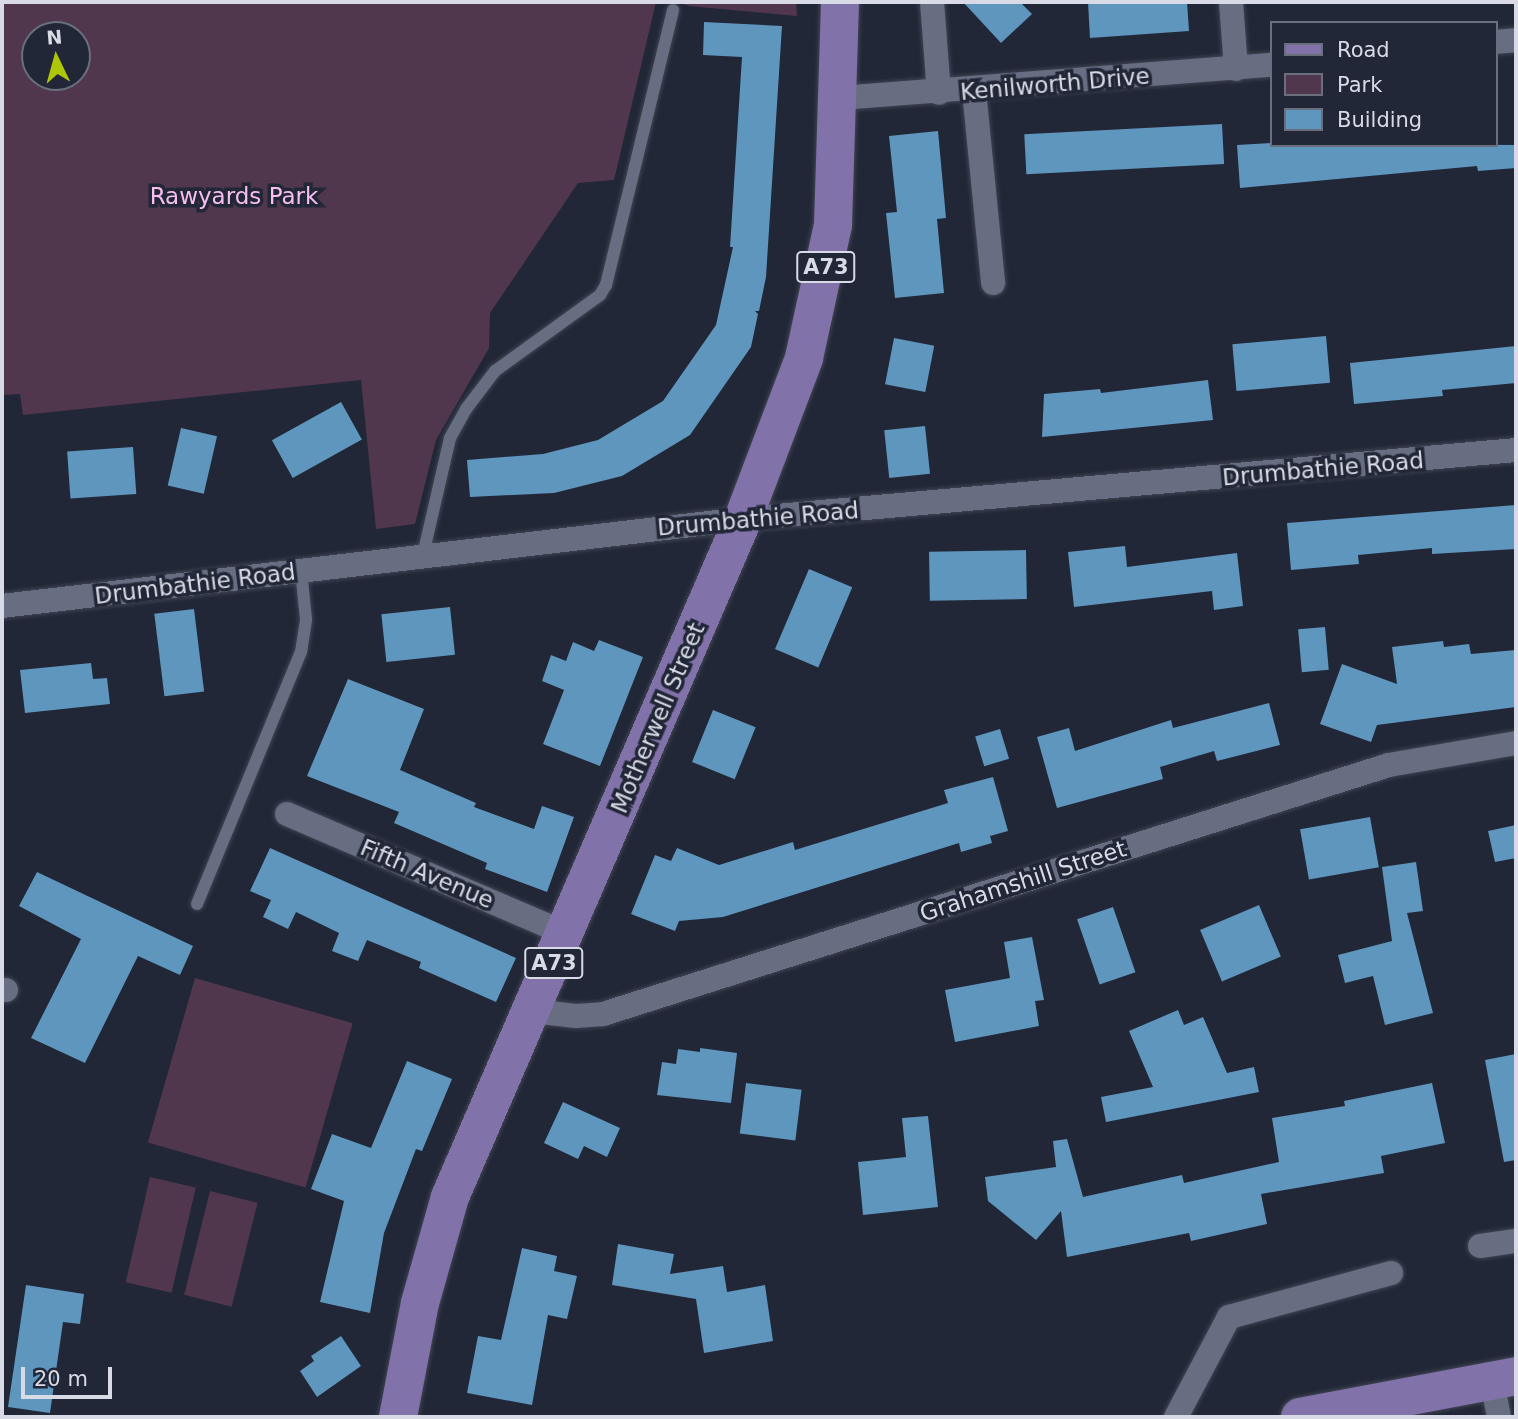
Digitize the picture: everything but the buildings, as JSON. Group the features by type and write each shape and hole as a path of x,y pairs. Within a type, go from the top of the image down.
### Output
{"main road":[{"name":"Motherwell Street","path":"398,1417 414,1328 450,1197 567,934 743,519 804,358 833,225 840,2"},
{"path":"1300,1417 1502,1391"}],"street":[{"path":"932,2 939,93"},
{"path":"1231,2 1236,69"},
{"path":"1497,42 1516,40"},
{"name":"Kenilworth Drive","path":"839,98 974,91 1270,65"},
{"path":"974,91 993,283"},
{"name":"Drumbathie Road","path":"2,607 743,519 1516,450"},
{"name":"Grahamshill Street","path":"532,1011 576,1016 603,1014 1389,765 1516,744"},
{"name":"Fifth Avenue","path":"287,814 567,934"},
{"path":"1480,1246 1516,1241"},
{"path":"1176,1417 1229,1317 1391,1273"}],"lane":[{"path":"423,555 450,438 466,410 495,371 600,295 606,285 673,10"},
{"path":"197,904 301,652 306,620 301,571"}],"green space":[{"name":"Rawyards Park","path":"2,2 656,2 614,180 578,183 490,313 489,348 436,440 415,524 376,529 361,380 23,415 20,394 2,395"},
{"path":"677,2 796,2 797,16 689,6"},
{"path":"195,978 353,1023 306,1188 148,1142"},
{"path":"150,1177 196,1188 172,1293 126,1282"},
{"path":"210,1191 258,1203 232,1307 184,1295"}]}
